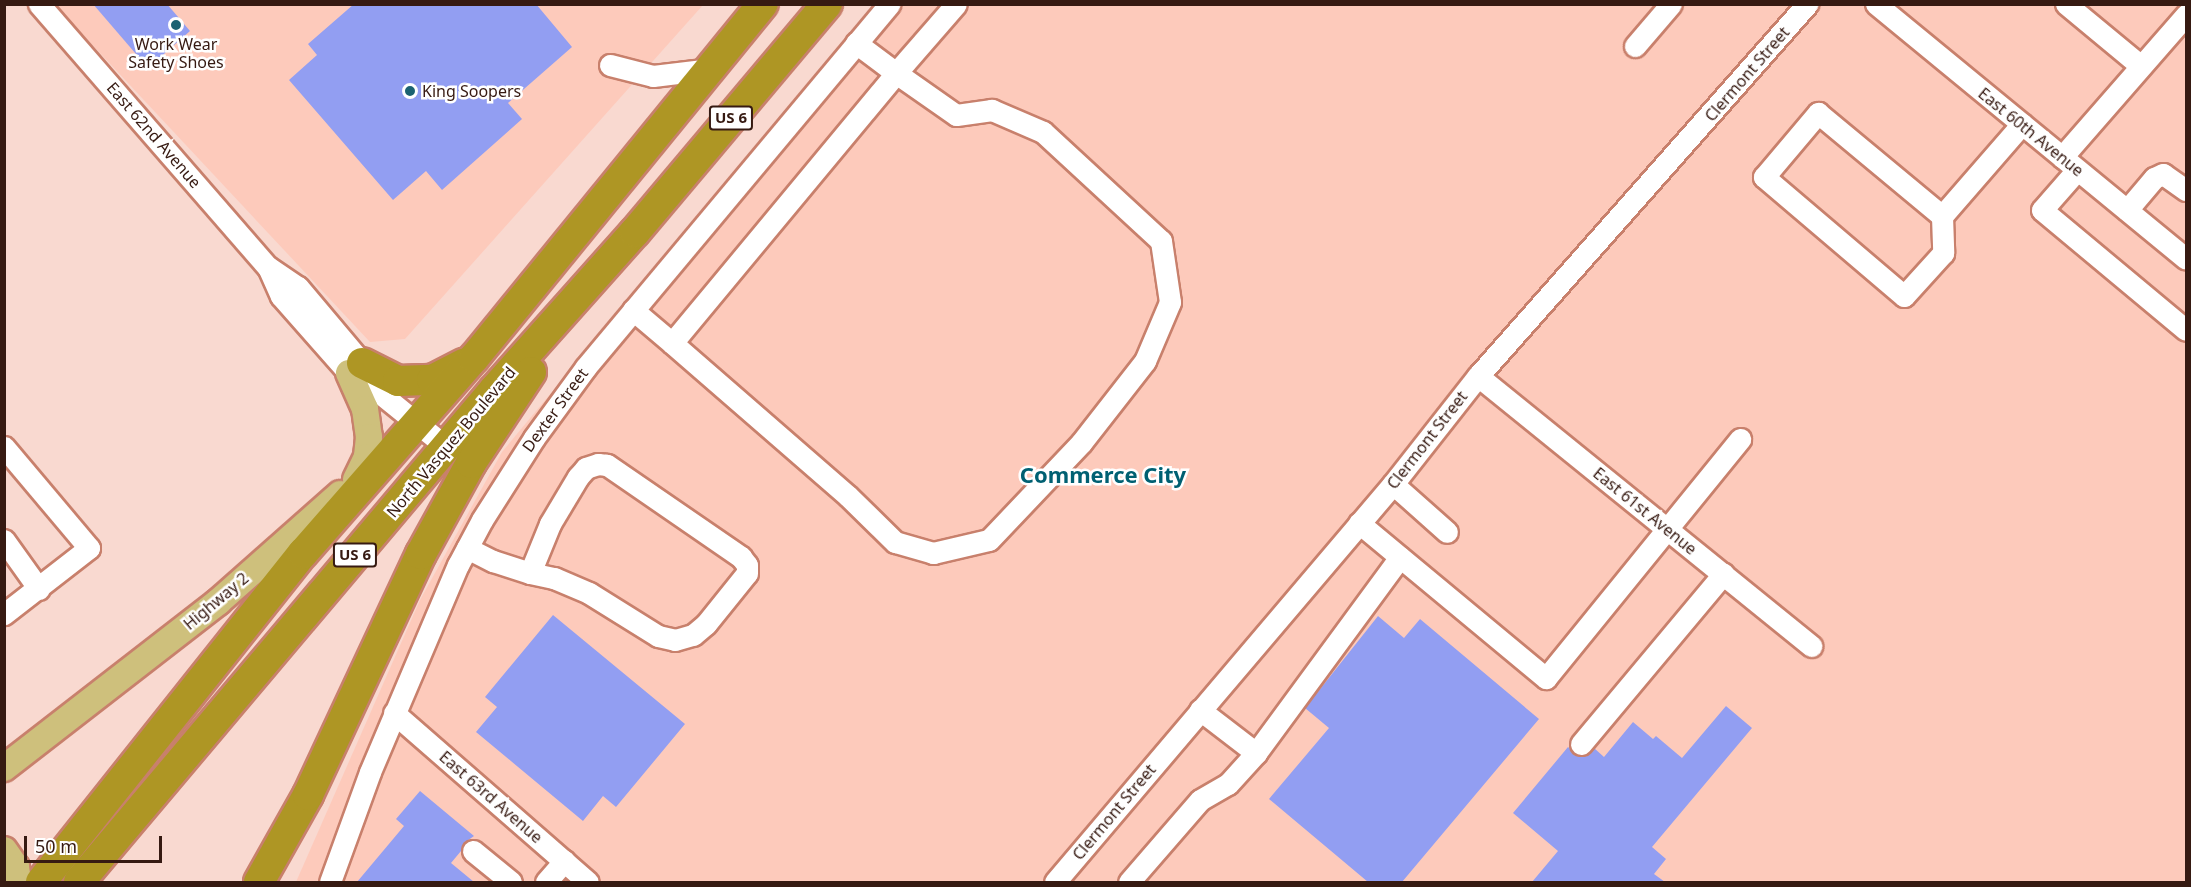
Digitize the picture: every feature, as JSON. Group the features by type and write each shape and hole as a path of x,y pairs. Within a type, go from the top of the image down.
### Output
{"highway":[{"name":"US 6","path":"40,882 303,553 426,430 474,358 763,4"},
{"name":"North Vasquez Boulevard","path":"80,882 494,390 635,232 827,4"},
{"path":"259,882 308,795 421,554 471,463 536,364 635,232"},
{"path":"360,374 398,381 432,380 474,358"}],"main road":[{"path":"356,480 368,457 369,437 360,374"},
{"name":"Highway 2","path":"4,768 16,750 218,602 356,480 426,430"},
{"path":"5,850 16,867 18,882"}],"street":[{"name":"East 62nd Avenue","path":"39,4 268,267 298,287 360,374 426,430"},
{"name":"Dexter Street","path":"330,882 394,712 467,548 534,438 633,310 889,4"},
{"path":"672,343 956,4"},
{"path":"1635,46 1671,4"},
{"name":"Clermont Street","path":"1055,882 1393,484 1478,376 1808,4"},
{"name":"East 60th Avenue","path":"1876,4 2187,259"},
{"path":"2066,4 2141,66"},
{"path":"2187,15 2141,66 2069,163 2042,210 2187,330"},
{"path":"633,310 848,496 895,542 933,553 989,540 1081,443 1145,361 1170,302 1161,241 1043,132 992,110 956,115 856,43"},
{"path":"610,65 653,75 710,69"},
{"path":"1941,216 1818,113 1764,177 1904,296 1943,253 1941,216 2022,124"},
{"path":"2127,210 2154,178 2163,174 2187,190"},
{"name":"East 61st Avenue","path":"1478,376 1812,646"},
{"path":"1359,524 1546,678 1740,439"},
{"path":"4,447 89,548 4,614"},
{"path":"467,548 530,573 554,578 589,593 658,636 675,640 693,635 706,624 747,573 747,565 741,557 607,465 598,464 586,468 578,477 550,524 530,573"},
{"path":"1393,484 1447,532"},
{"path":"4,540 39,589"},
{"path":"1129,882 1200,800 1228,784 1256,753 1287,725 1400,557"},
{"path":"1581,744 1723,574"},
{"path":"1200,710 1256,753"},
{"name":"East 63rd Avenue","path":"394,712 588,882"},
{"path":"473,850 511,882"},
{"path":"546,882 564,861"}],"shaded area":[{"path":"55,5 703,5 405,339 370,342"},
{"path":"874,5 2186,5 2186,882 296,882 420,600 502,452"}],"building":[{"path":"93,4 167,4 190,31 148,68"},
{"name":"King Soopers","path":"354,4 536,4 572,47 508,103 522,119 442,190 426,171 393,200 289,80 317,55 308,44"},
{"path":"553,615 685,724 616,807 603,796 583,821 476,732 497,707 485,697"},
{"path":"1378,616 1404,638 1420,619 1539,719 1402,882 1368,882 1269,799 1329,728 1305,708"},
{"path":"1726,706 1752,728 1652,847 1666,859 1654,874 1665,882 1532,882 1558,851 1513,813 1568,747 1579,757 1586,756 1594,748 1604,757 1633,722 1653,739 1656,736 1682,758"},
{"path":"420,791 474,836 464,843 461,851 451,863 474,882 357,882 404,826 396,819"}],"place":[{"name":"Work Wear Safety Shoes","path":"176,25"},
{"name":"King Soopers","path":"410,91"}],"district":[{"name":"Commerce City","path":"1103,475"}]}
